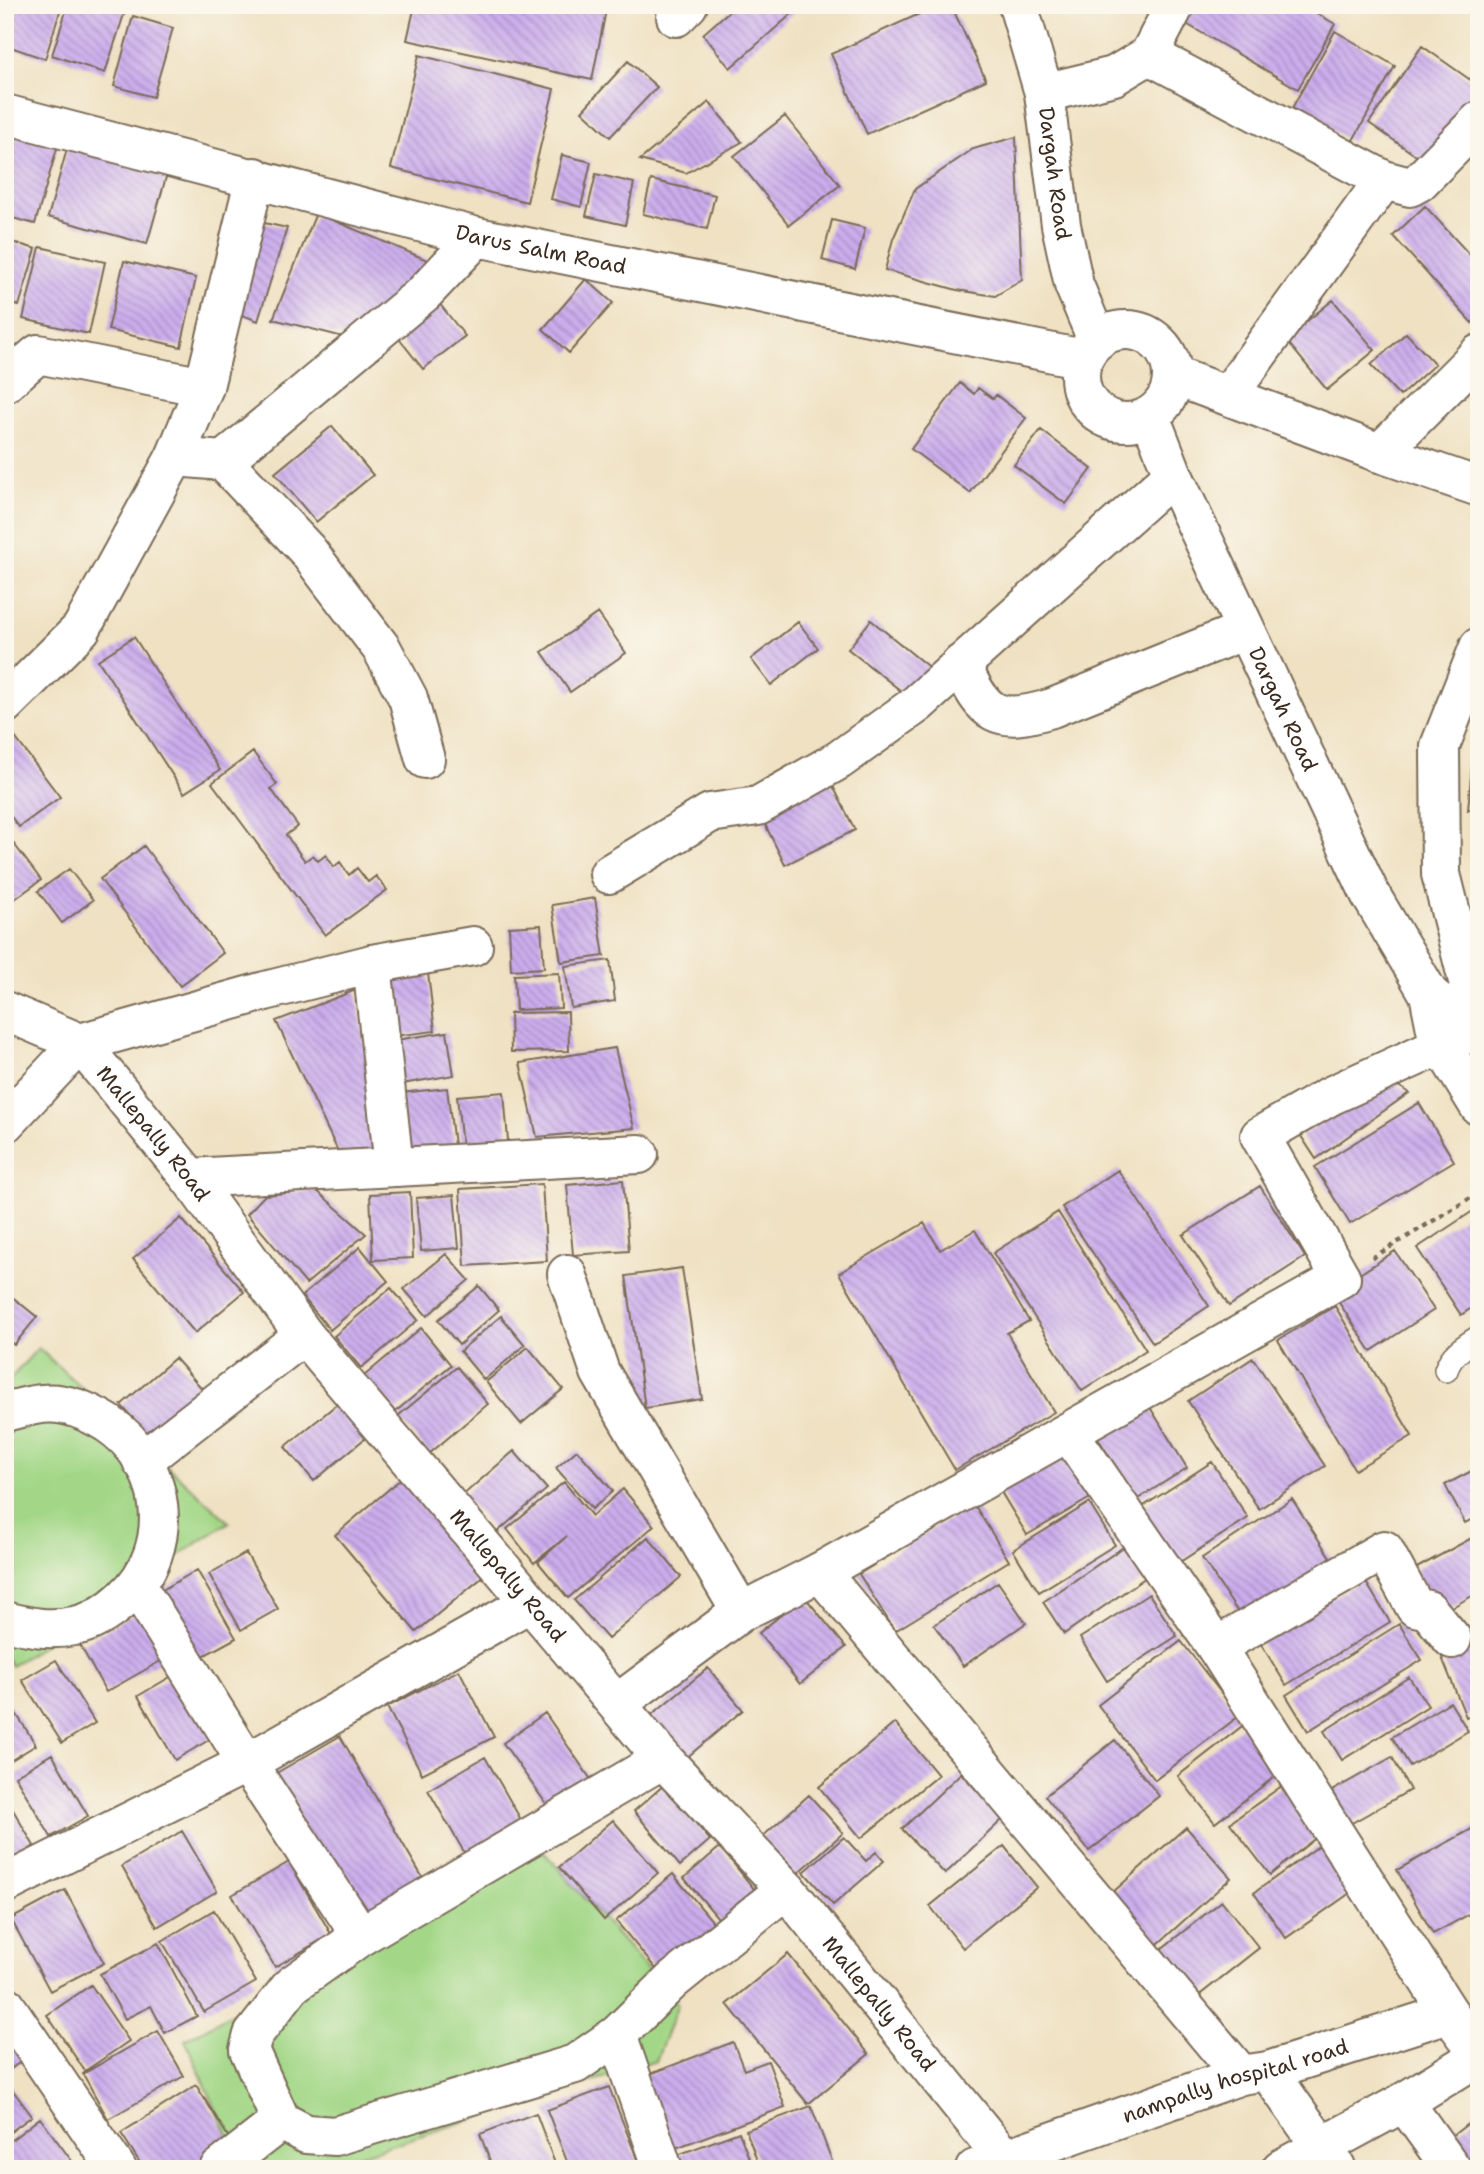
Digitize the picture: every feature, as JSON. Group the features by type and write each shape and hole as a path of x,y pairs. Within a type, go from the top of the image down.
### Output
{"street":[{"name":"Dargah Road","path":"1018,5 1044,93 1066,249 1090,350"},
{"path":"1044,93 1114,76 1149,55 1175,5"},
{"path":"1149,55 1384,180 1410,187 1419,182 1479,121"},
{"name":"Darus Salm Road","path":"5,114 477,237 1090,350"},
{"path":"5,704 81,629 175,457 204,387 255,177"},
{"path":"1228,394 1384,180"},
{"path":"223,461 424,293 477,237"},
{"path":"1124,331 1151,338 1163,348 1172,375 1167,399 1150,416 1122,422 1096,411 1081,388 1090,350 1124,331"},
{"path":"5,383 22,349 204,387"},
{"path":"1380,453 1479,354"},
{"path":"1172,375 1479,487"},
{"name":"Dargah Road","path":"1150,416 1173,475 1370,894 1429,994 1465,1037 1479,1106"},
{"path":"175,457 223,461 307,550 382,649 408,698 425,759"},
{"path":"609,874 710,813 758,806 839,760 918,704 1173,475"},
{"path":"961,664 976,697 986,708 1004,718 1023,717 1052,708 1245,630"},
{"path":"618,1703 741,1612 820,1572 1341,1278 1259,1136 1330,1096 1465,1037 1470,989 1441,874 1440,746 1479,647"},
{"path":"5,1123 80,1043 265,990 373,964 473,946"},
{"path":"373,964 394,1167"},
{"name":"Mallepally Road","path":"5,1011 80,1043 190,1178 304,1335 663,1759 786,1889 989,2163"},
{"path":"190,1178 639,1154"},
{"path":"566,1274 600,1371 741,1612"},
{"path":"142,1461 304,1335"},
{"path":"5,1412 44,1403 89,1411 127,1436 152,1475 159,1503 159,1532 152,1560 137,1586 110,1611 76,1626 39,1630 5,1621"},
{"path":"1069,1433 1216,1647 1449,2013 1479,2055 1404,2102 1330,2158 1281,2169"},
{"path":"1216,1647 1384,1550 1415,1607 1429,1610 1452,1639"},
{"path":"820,1572 1330,2158"},
{"path":"137,1586 247,1763 361,1936"},
{"path":"5,1884 247,1763 529,1603"},
{"path":"663,1759 361,1936 292,1985 253,2035 249,2050 281,2121 306,2134 335,2136 575,2064 617,2035 672,1981 786,1889"},
{"path":"5,2005 117,2169"},
{"name":"nampally hospital road","path":"989,2163 1255,2073 1449,2013"},
{"path":"617,2035 663,2169"},
{"path":"1404,2102 1452,2169"},
{"path":"219,2169 281,2121"}],"lane":[{"path":"1446,1370 1449,1360 1479,1337"}],"path":[{"path":"1341,1278 1479,1193"}],"green space":[{"path":"38,1348 229,1522 11,1666 5,1657 5,1385"},
{"path":"535,1842 678,2004 656,2061 315,2169 243,2169 185,2040"}],"building":[{"path":"11,5 62,5 45,59 5,45 5,22"},
{"path":"68,5 127,5 105,73 52,55"},
{"path":"415,5 607,5 592,80 407,40"},
{"path":"736,5 802,5 730,68 703,34"},
{"path":"939,5 951,5 986,80 867,134 831,54"},
{"path":"1193,5 1303,5 1335,24 1298,89 1183,22"},
{"path":"133,16 173,28 153,97 114,86"},
{"path":"1335,31 1395,66 1352,142 1292,108"},
{"path":"1422,46 1479,86 1479,97 1431,166 1369,123"},
{"path":"419,55 554,89 527,202 391,168"},
{"path":"628,61 657,87 610,137 582,111"},
{"path":"709,102 742,142 686,173 640,160"},
{"path":"785,116 840,185 789,225 734,156"},
{"path":"5,130 58,145 35,224 5,216"},
{"path":"1016,137 1022,280 995,296 957,290 885,270 893,239 915,189 973,149"},
{"path":"69,142 168,170 147,244 48,217"},
{"path":"562,155 591,162 581,207 551,199"},
{"path":"596,174 634,183 625,225 586,216"},
{"path":"651,180 715,195 707,229 643,214"},
{"path":"1425,206 1479,265 1479,317 1472,323 1393,236"},
{"path":"316,213 432,262 347,338 273,319"},
{"path":"832,220 865,228 855,269 822,260"},
{"path":"260,222 287,228 258,321 234,312"},
{"path":"5,240 36,249 19,306 5,302"},
{"path":"40,247 105,262 89,334 23,319"},
{"path":"124,261 196,278 181,347 108,330"},
{"path":"586,279 613,303 569,353 543,329"},
{"path":"1333,300 1375,350 1327,390 1285,339"},
{"path":"439,303 465,336 423,369 397,336"},
{"path":"1406,333 1435,364 1400,396 1371,365"},
{"path":"960,383 974,394 978,388 993,399 996,395 1026,418 970,493 911,449"},
{"path":"332,426 373,475 316,522 275,473"},
{"path":"1041,430 1092,469 1066,504 1014,465"},
{"path":"598,613 626,653 570,692 542,652"},
{"path":"871,620 932,670 910,698 848,649"},
{"path":"798,622 818,648 771,685 751,659"},
{"path":"134,637 220,770 184,793 98,660"},
{"path":"1477,708 1479,807 1468,810"},
{"path":"11,732 60,797 19,827 5,809 5,736"},
{"path":"253,752 277,784 271,789 298,826 286,835 305,861 313,855 318,861 326,855 334,867 340,862 349,875 357,868 368,882 376,876 387,890 325,935 212,783"},
{"path":"828,776 855,830 785,865 758,810"},
{"path":"5,832 41,880 5,906"},
{"path":"144,846 223,953 180,986 100,879"},
{"path":"69,869 93,900 62,923 38,891"},
{"path":"595,898 604,956 561,962 552,905"},
{"path":"541,925 544,968 511,970 509,927"},
{"path":"610,960 615,1001 571,1008 565,966"},
{"path":"428,973 435,1031 387,1037 379,979"},
{"path":"559,973 561,1008 516,1010 514,975"},
{"path":"356,990 383,1155 344,1164 276,1021"},
{"path":"568,1012 569,1051 511,1052 510,1013"},
{"path":"447,1032 454,1075 396,1085 389,1041"},
{"path":"615,1048 634,1128 537,1137 520,1063"},
{"path":"1390,1080 1409,1093 1316,1159 1301,1136"},
{"path":"447,1088 455,1153 408,1158 401,1093"},
{"path":"504,1092 509,1153 463,1158 457,1096"},
{"path":"1419,1103 1454,1161 1350,1224 1315,1167"},
{"path":"1118,1170 1209,1306 1153,1343 1062,1207"},
{"path":"623,1180 629,1251 573,1255 567,1185"},
{"path":"542,1184 547,1261 465,1266 460,1189"},
{"path":"1260,1186 1305,1257 1229,1306 1183,1235"},
{"path":"316,1190 366,1234 306,1284 247,1214 265,1195"},
{"path":"410,1192 413,1258 373,1260 370,1194"},
{"path":"454,1195 459,1248 421,1251 416,1198"},
{"path":"1479,1207 1479,1303 1461,1315 1417,1248"},
{"path":"1058,1212 1146,1350 1082,1391 993,1253"},
{"path":"181,1218 244,1292 195,1333 133,1259"},
{"path":"924,1223 940,1250 975,1230 1029,1321 1007,1333 1054,1412 955,1470 839,1273"},
{"path":"360,1247 388,1281 330,1330 302,1296"},
{"path":"1395,1251 1434,1310 1371,1351 1332,1292"},
{"path":"446,1254 469,1280 427,1316 404,1289"},
{"path":"682,1268 702,1399 645,1408 626,1276"},
{"path":"479,1286 499,1310 459,1345 438,1320"},
{"path":"391,1288 418,1320 361,1368 334,1336"},
{"path":"5,1291 37,1317 14,1345 5,1337"},
{"path":"1335,1306 1412,1436 1355,1470 1278,1340"},
{"path":"501,1316 525,1345 484,1380 460,1351"},
{"path":"421,1328 451,1365 395,1412 364,1376"},
{"path":"528,1347 563,1389 521,1424 486,1382"},
{"path":"175,1358 212,1400 158,1447 121,1405"},
{"path":"1253,1358 1325,1466 1259,1509 1188,1401"},
{"path":"457,1367 488,1404 429,1454 398,1416"},
{"path":"342,1400 370,1434 314,1481 285,1447"},
{"path":"1148,1404 1187,1468 1136,1500 1096,1435"},
{"path":"577,1450 613,1491 592,1509 556,1468"},
{"path":"514,1451 547,1489 496,1533 463,1495"},
{"path":"1066,1454 1092,1497 1027,1535 1001,1492"},
{"path":"1212,1462 1248,1518 1172,1567 1136,1511"},
{"path":"1479,1467 1479,1516 1465,1523 1445,1485"},
{"path":"402,1478 484,1576 416,1632 335,1535"},
{"path":"564,1482 592,1516 623,1489 654,1526 568,1598 538,1562 567,1536 534,1563 507,1529"},
{"path":"1292,1499 1337,1568 1247,1626 1202,1558"},
{"path":"1089,1503 1115,1545 1039,1592 1013,1550"},
{"path":"974,1504 1009,1561 895,1631 859,1574"},
{"path":"1479,1534 1479,1592 1440,1614 1415,1569"},
{"path":"648,1537 681,1577 608,1639 574,1600"},
{"path":"1128,1544 1149,1575 1064,1634 1043,1602"},
{"path":"246,1553 278,1609 241,1630 209,1574"},
{"path":"197,1570 236,1638 196,1660 157,1593"},
{"path":"1364,1579 1390,1622 1286,1685 1260,1642"},
{"path":"998,1582 1026,1623 963,1666 934,1625"},
{"path":"1149,1594 1177,1636 1107,1681 1080,1638"},
{"path":"804,1596 846,1647 800,1684 759,1633"},
{"path":"146,1607 173,1654 106,1692 80,1645"},
{"path":"1399,1624 1422,1660 1308,1731 1286,1695"},
{"path":"1479,1640 1479,1712 1466,1717 1441,1655"},
{"path":"1181,1641 1239,1716 1155,1780 1098,1705"},
{"path":"56,1660 95,1723 62,1743 22,1680"},
{"path":"708,1668 743,1710 685,1759 649,1717"},
{"path":"182,1670 219,1734 175,1760 138,1696"},
{"path":"459,1670 494,1737 422,1774 387,1707"},
{"path":"1409,1677 1428,1706 1342,1760 1324,1731"},
{"path":"5,1696 36,1745 5,1764"},
{"path":"1450,1702 1468,1731 1410,1766 1392,1737"},
{"path":"545,1713 594,1784 552,1812 503,1743"},
{"path":"1250,1720 1287,1767 1215,1823 1178,1776"},
{"path":"895,1723 938,1775 861,1838 819,1787"},
{"path":"340,1736 424,1880 356,1919 273,1775"},
{"path":"1115,1740 1159,1796 1089,1851 1045,1796"},
{"path":"52,1754 88,1816 51,1837 15,1776"},
{"path":"485,1757 528,1832 471,1864 428,1790"},
{"path":"1392,1757 1410,1790 1350,1824 1332,1791"},
{"path":"961,1773 1003,1819 945,1874 902,1829"},
{"path":"1286,1783 1319,1835 1270,1875 1230,1823"},
{"path":"664,1785 710,1840 680,1866 634,1811"},
{"path":"809,1795 843,1833 795,1876 761,1838"},
{"path":"5,1796 34,1846 5,1868"},
{"path":"613,1820 658,1873 604,1920 559,1867"},
{"path":"1479,1825 1479,1909 1433,1934 1397,1870"},
{"path":"1186,1827 1231,1878 1149,1952 1103,1901"},
{"path":"182,1831 217,1891 157,1927 122,1866"},
{"path":"844,1837 866,1861 876,1852 884,1861 833,1905 804,1872"},
{"path":"1327,1840 1360,1886 1286,1938 1254,1893"},
{"path":"1004,1846 1037,1887 963,1948 930,1906"},
{"path":"720,1847 759,1895 724,1925 684,1878"},
{"path":"289,1862 331,1934 275,1967 232,1895"},
{"path":"673,1874 718,1928 661,1975 616,1921"},
{"path":"65,1890 104,1963 50,1991 11,1919"},
{"path":"1222,1901 1259,1948 1188,2004 1151,1957"},
{"path":"214,1910 256,1982 204,2012 162,1941"},
{"path":"158,1943 197,2016 165,2033 151,2006 125,2019 100,1974"},
{"path":"788,1954 869,2054 808,2104 727,2004"},
{"path":"91,1985 129,2041 85,2071 47,2015"},
{"path":"158,2031 184,2076 108,2119 83,2074"},
{"path":"5,2037 23,2060 5,2073"},
{"path":"733,2042 744,2070 768,2061 785,2107 665,2152 637,2079"},
{"path":"5,2080 32,2116 5,2136"},
{"path":"196,2085 234,2146 199,2169 144,2169 121,2133"},
{"path":"609,2087 638,2161 619,2169 570,2169 547,2110"},
{"path":"811,2106 835,2169 760,2169 746,2130"},
{"path":"536,2113 557,2169 493,2169 480,2134"},
{"path":"1479,2115 1479,2169 1455,2169 1438,2147"},
{"path":"40,2118 72,2161 62,2169 5,2169 5,2145"},
{"path":"739,2132 753,2169 673,2169 669,2158"}]}
